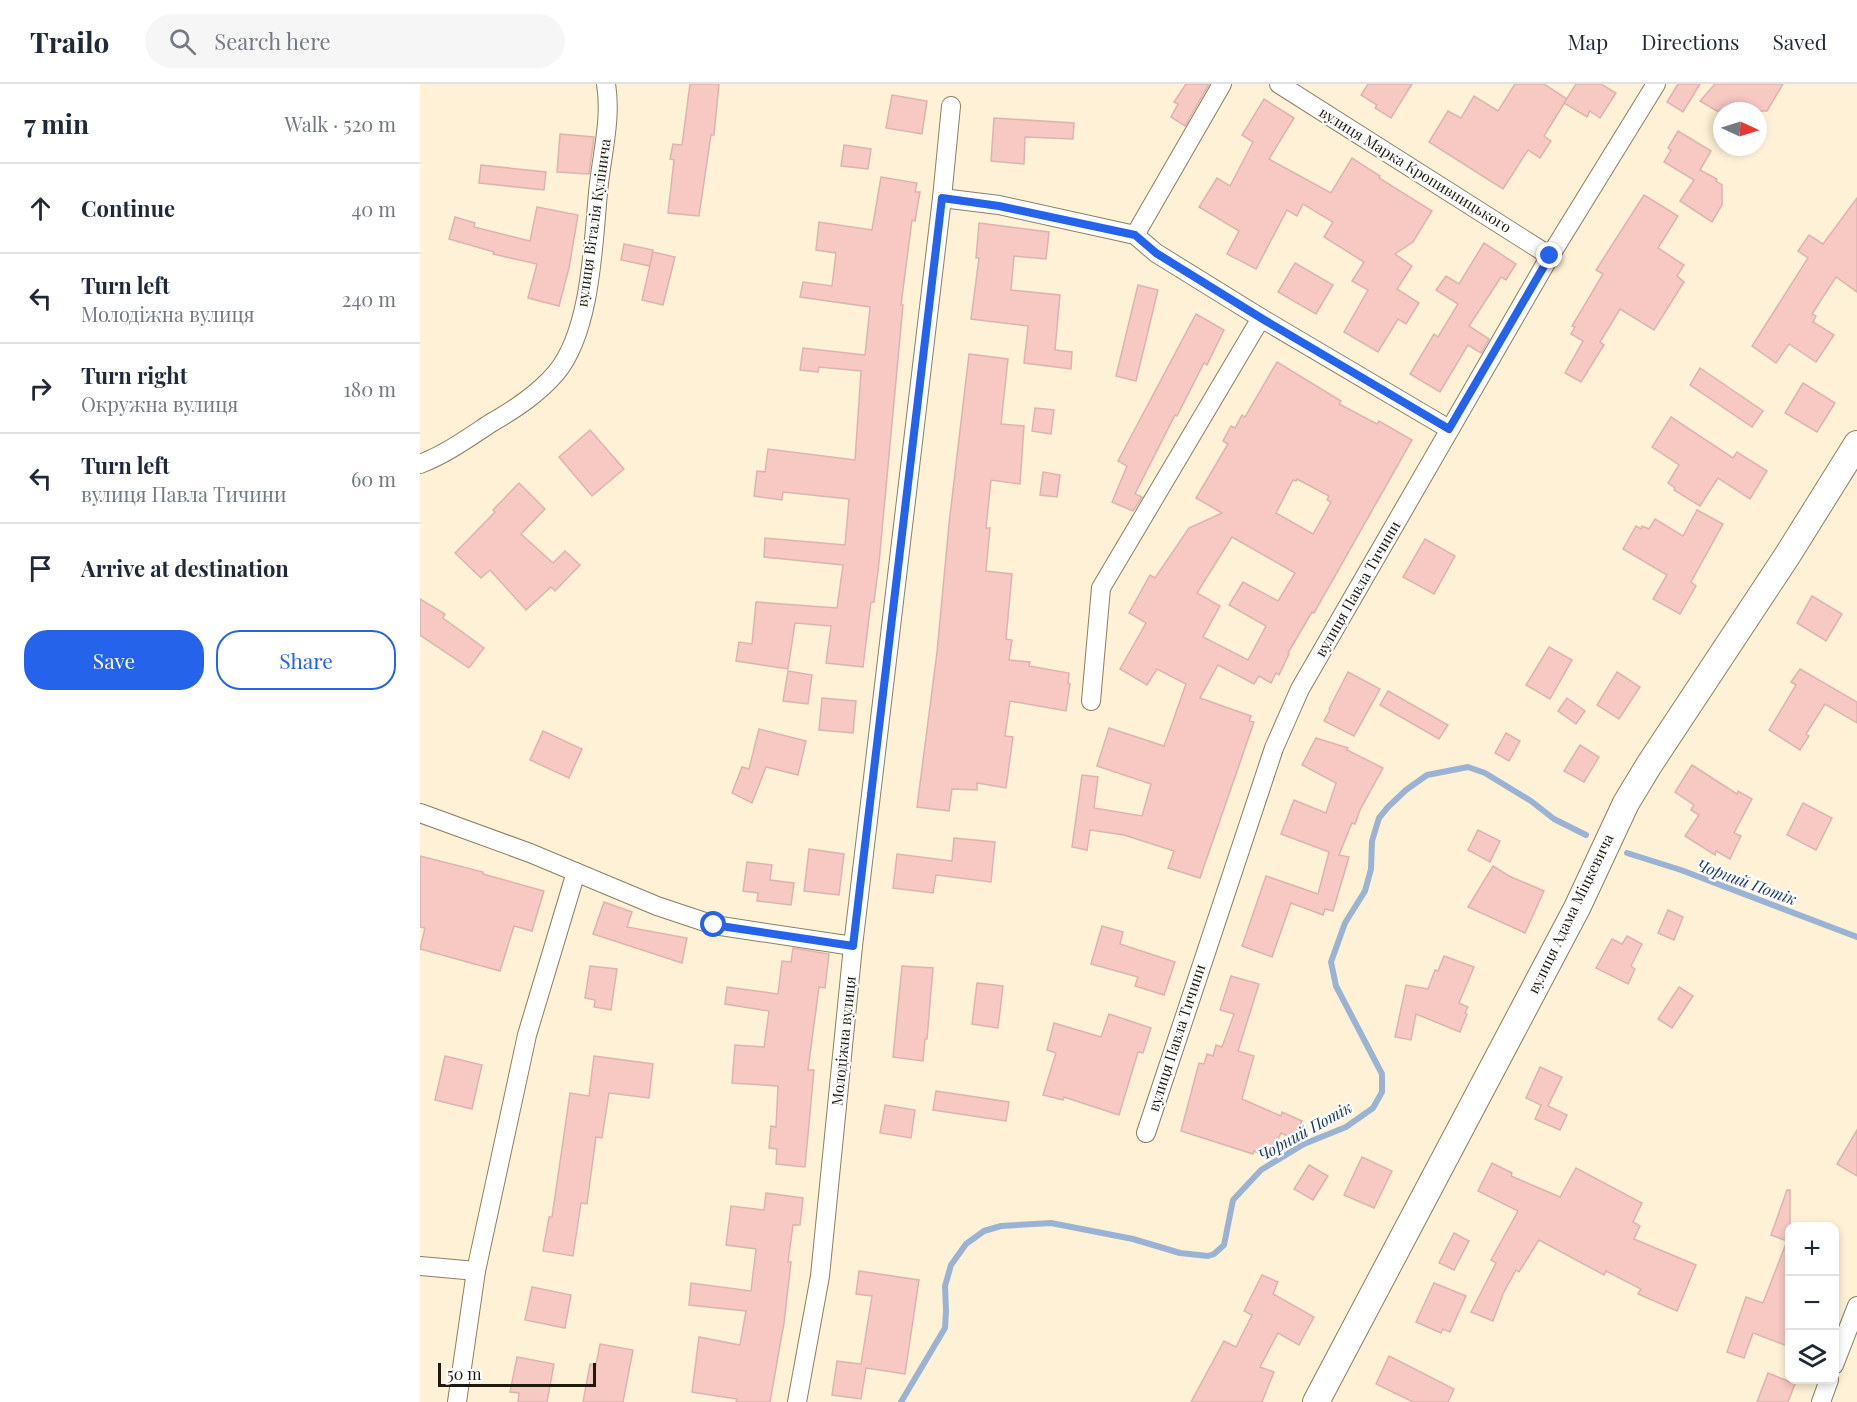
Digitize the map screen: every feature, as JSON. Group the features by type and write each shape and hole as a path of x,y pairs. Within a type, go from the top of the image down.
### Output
{"street":[{"name":"вулиця Віталія Кулінича","path":"420,464 450,450 519,406 552,378 569,352 583,310 592,261 600,173 609,110 606,84"},
{"path":"1135,235 1222,84"},
{"name":"вулиця Марка Кропивницького","path":"1279,84 1550,256"},
{"name":"вулиця Павла Тичини","path":"1146,1133 1274,748 1300,689 1550,256 1655,84"},
{"name":"Молодіжна вулиця","path":"797,1402 820,1275 853,946 951,106"},
{"path":"942,198 999,206 1135,235 1156,253 1261,318 1449,429"},
{"path":"1091,701 1101,588 1261,318"},
{"name":"вулиця Адама Міцкевича","path":"1316,1402 1577,908 1612,832 1649,765 1787,556 1857,444"},
{"path":"420,813 530,853 657,906 714,925 853,946"},
{"path":"457,1402 476,1271 526,1035 576,872"},
{"path":"420,1266 476,1271"},
{"path":"1839,1352 1857,1306"},
{"path":"1821,1402 1828,1384"}],"building":[{"path":"690,84 719,84 714,135 711,135 699,216 668,213 674,160 670,159 673,144 682,145"},
{"path":"1186,84 1209,84 1185,126 1171,117 1178,104 1174,102"},
{"path":"1368,84 1412,84 1391,118 1361,95"},
{"path":"1515,84 1544,84 1567,99 1544,136 1551,141 1540,158 1528,150 1503,189 1429,142 1448,111 1461,118 1474,96 1498,111"},
{"path":"1576,84 1601,84 1616,93 1600,118 1590,111 1587,117 1564,103"},
{"path":"1678,84 1700,84 1683,112 1667,102"},
{"path":"1715,84 1783,84 1767,111 1767,102 1713,102 1713,109 1700,101"},
{"path":"892,95 927,101 922,134 886,128"},
{"path":"1264,99 1294,118 1269,159 1331,193 1352,158 1432,211 1413,242 1395,254 1412,266 1397,289 1419,303 1406,324 1398,319 1378,352 1344,332 1368,290 1352,281 1364,262 1324,237 1333,222 1303,204 1297,216 1287,210 1256,269 1227,254 1239,231 1199,207 1217,178 1230,186 1253,142 1242,135"},
{"path":"994,118 1074,123 1073,139 1025,137 1024,164 991,161"},
{"path":"1678,131 1711,151 1700,170 1717,179 1716,181 1722,185 1722,205 1712,222 1680,201 1694,180 1664,162 1671,150 1668,148"},
{"path":"560,134 594,137 589,174 557,172"},
{"path":"844,145 871,149 868,169 841,166"},
{"path":"481,165 546,172 544,190 479,183"},
{"path":"881,177 917,183 915,192 920,192 915,221 912,220 901,305 903,305 879,563 874,602 871,602 863,667 826,663 831,626 795,623 788,669 736,661 739,642 752,644 756,602 837,608 843,565 764,557 765,538 845,545 849,499 783,492 782,500 754,496 757,471 765,472 768,449 855,460 861,371 819,367 818,372 800,370 803,348 865,355 870,307 800,297 803,282 832,286 836,253 816,250 819,222 872,230"},
{"path":"1644,195 1678,216 1658,248 1684,265 1677,276 1684,282 1654,330 1620,309 1600,342 1604,345 1581,382 1565,373 1583,341 1571,334 1575,327 1572,326 1603,274 1596,270"},
{"path":"1857,198 1857,292 1836,277 1812,314 1816,316 1813,322 1834,335 1816,362 1789,344 1776,363 1752,346 1808,258 1798,251 1809,235 1823,244"},
{"path":"537,207 578,215 569,268 559,306 528,298 537,264 493,254 494,252 449,239 455,217 475,223 474,227 530,241"},
{"path":"979,223 1049,232 1046,259 1014,256 1011,290 1060,295 1055,350 1072,352 1071,369 1024,363 1028,326 971,319 979,258 976,258"},
{"path":"1484,243 1516,264 1506,280 1501,277 1469,326 1489,339 1481,353 1468,345 1440,392 1410,374 1434,334 1438,337 1458,304 1436,290 1446,276 1459,284"},
{"path":"624,244 653,250 650,266 621,260"},
{"path":"653,252 675,257 663,305 642,300"},
{"path":"1295,263 1333,285 1316,314 1278,292"},
{"path":"1138,285 1158,290 1136,381 1116,376"},
{"path":"1196,314 1224,330 1207,365 1204,363 1177,416 1175,415 1135,494 1142,497 1133,511 1112,502 1127,466 1118,461"},
{"path":"969,354 1008,359 1001,424 1024,426 1020,484 991,480 986,528 990,528 986,571 1012,574 1006,639 1012,640 1009,660 1030,662 1029,666 1069,673 1068,683 1070,684 1066,711 1010,701 1005,736 1013,737 1006,788 977,783 977,790 952,789 949,811 917,807 937,652"},
{"path":"1277,362 1341,401 1339,404 1377,424 1379,421 1412,440 1314,613 1312,612 1288,653 1279,675 1276,673 1271,683 1259,676 1254,684 1218,665 1200,698 1251,716 1249,721 1254,722 1200,878 1168,868 1174,851 1124,835 1090,830 1087,850 1072,847 1082,775 1098,777 1094,808 1142,816 1151,784 1097,766 1109,728 1164,746 1186,684 1157,669 1147,685 1120,669 1146,623 1129,613 1150,575 1155,578 1189,528 1222,513 1196,498 1228,444 1223,441 1231,426 1235,428 1242,415 1245,417","holes":["1297,479 1329,496 1327,500 1331,502 1313,534 1276,513 1293,480","1232,537 1295,573 1278,601 1243,582 1229,605 1266,626 1248,660 1203,637 1220,606 1197,593"]},
{"path":"1700,368 1763,411 1752,427 1690,385"},
{"path":"1803,383 1835,403 1817,432 1785,413"},
{"path":"1035,408 1054,410 1051,434 1032,431"},
{"path":"1671,417 1733,458 1737,452 1767,471 1750,499 1718,478 1700,506 1674,490 1675,488 1668,483 1679,465 1652,447"},
{"path":"590,430 624,469 592,496 559,457"},
{"path":"1043,472 1060,475 1057,497 1040,495"},
{"path":"519,483 545,509 521,534 553,563 565,551 580,565 555,591 551,587 526,610 490,570 481,578 455,553 495,512 493,510"},
{"path":"1697,510 1723,524 1691,582 1696,586 1680,614 1653,599 1667,575 1623,549 1636,526 1649,529 1655,519 1683,536"},
{"path":"1425,539 1455,556 1434,594 1403,577"},
{"path":"1812,596 1842,614 1826,641 1797,623"},
{"path":"420,599 445,614 443,618 484,648 469,668 420,635"},
{"path":"1549,647 1572,660 1550,699 1526,685"},
{"path":"1800,669 1857,702 1857,723 1825,704 1806,734 1809,736 1800,750 1769,730 1796,685 1791,682"},
{"path":"788,671 812,675 808,704 783,701"},
{"path":"1348,672 1380,689 1354,736 1324,721"},
{"path":"1617,672 1640,687 1619,719 1597,705"},
{"path":"1388,691 1448,725 1439,739 1380,705"},
{"path":"822,698 856,701 853,733 819,730"},
{"path":"1567,698 1585,711 1576,724 1558,711"},
{"path":"759,729 806,741 798,775 766,767 752,803 732,793 742,767 749,769"},
{"path":"543,731 582,749 569,778 530,760"},
{"path":"1506,733 1520,741 1509,761 1495,753"},
{"path":"1316,738 1348,748 1347,750 1383,768 1355,824 1352,823 1339,855 1349,857 1333,911 1325,909 1323,915 1291,903 1272,957 1242,946 1266,876 1318,894 1329,852 1281,834 1294,800 1326,813 1336,783 1302,765"},
{"path":"1580,745 1599,757 1584,782 1564,771"},
{"path":"1692,765 1737,794 1738,791 1752,799 1734,833 1741,836 1730,859 1716,851 1715,855 1685,836 1699,815 1691,810 1694,805 1675,792"},
{"path":"1803,803 1832,818 1816,850 1787,835"},
{"path":"1478,830 1500,841 1490,862 1468,850"},
{"path":"954,838 995,842 991,882 936,875 933,893 893,888 897,854 952,861"},
{"path":"809,849 844,854 839,895 804,891"},
{"path":"420,856 544,891 532,931 514,926 500,971 420,949 425,928 420,927"},
{"path":"747,862 772,865 770,880 794,883 791,905 757,901 758,893 743,891"},
{"path":"1493,866 1509,876 1544,891 1525,933 1468,907"},
{"path":"604,902 632,912 627,927 687,938 682,963 593,934"},
{"path":"1668,910 1683,917 1674,940 1658,933"},
{"path":"1102,926 1123,932 1120,944 1175,962 1164,995 1135,986 1138,977 1091,964"},
{"path":"1627,936 1642,944 1631,966 1635,969 1628,984 1596,968 1612,939 1622,944"},
{"path":"793,948 829,954 825,988 819,987 808,1070 814,1070 805,1167 776,1164 777,1149 769,1148 771,1126 776,1127 778,1086 732,1083 735,1045 764,1047 769,1011 725,1004 727,987 778,994 782,961 791,962"},
{"path":"1444,956 1474,967 1459,1003 1468,1007 1460,1032 1416,1014 1411,1040 1395,1037 1406,985 1428,989 1435,970 1438,971"},
{"path":"590,966 617,969 611,1010 594,1007 595,1000 585,998"},
{"path":"902,966 933,968 923,1061 893,1057"},
{"path":"1231,976 1259,984 1238,1051 1254,1056 1242,1099 1281,1116 1282,1112 1302,1121 1294,1139 1281,1133 1269,1158 1254,1151 1253,1154 1181,1131 1199,1063 1204,1064 1207,1054 1213,1056 1216,1045 1222,1047 1234,1014 1220,1010"},
{"path":"977,983 1003,986 998,1028 972,1024"},
{"path":"1679,987 1693,996 1672,1028 1658,1019"},
{"path":"1109,1014 1151,1028 1143,1053 1138,1052 1119,1115 1064,1097 1063,1100 1043,1095 1056,1053 1047,1050 1054,1023 1101,1037"},
{"path":"445,1056 482,1065 472,1109 435,1100"},
{"path":"594,1056 653,1064 649,1098 609,1093 602,1138 596,1137 587,1204 581,1203 573,1256 543,1251 549,1217 552,1217 570,1093 589,1096"},
{"path":"1540,1067 1562,1077 1548,1106 1567,1115 1560,1130 1535,1119 1541,1105 1526,1098"},
{"path":"936,1091 1009,1102 1006,1121 933,1110"},
{"path":"885,1105 915,1110 911,1138 880,1133"},
{"path":"1857,1130 1857,1176 1837,1164"},
{"path":"1362,1157 1392,1171 1374,1208 1344,1195"},
{"path":"1492,1163 1512,1173 1511,1176 1560,1197 1576,1168 1642,1203 1633,1222 1640,1226 1634,1239 1696,1265 1677,1311 1638,1294 1641,1289 1606,1271 1604,1275 1539,1240 1519,1272 1516,1270 1503,1294 1493,1321 1471,1312 1496,1263 1491,1260 1518,1211 1478,1191"},
{"path":"1309,1165 1328,1176 1313,1200 1294,1189"},
{"path":"1787,1190 1790,1190 1790,1222 1785,1222 1785,1240 1771,1235"},
{"path":"766,1193 803,1198 800,1225 793,1225 784,1323 770,1402 736,1402 737,1399 692,1392 699,1337 740,1345 746,1311 689,1305 691,1283 751,1291 756,1249 726,1245 731,1206 764,1210"},
{"path":"1454,1233 1469,1241 1454,1270 1439,1263"},
{"path":"1785,1246 1785,1345 1753,1333 1744,1358 1727,1352 1746,1297 1763,1303"},
{"path":"859,1271 919,1280 905,1374 866,1368 861,1399 832,1395 837,1361 861,1364 872,1296 856,1294"},
{"path":"1262,1275 1278,1282 1273,1294 1314,1317 1299,1345 1278,1333 1260,1367 1274,1372 1262,1402 1191,1402 1224,1341 1236,1347 1252,1315 1244,1311"},
{"path":"1434,1283 1466,1296 1450,1332 1443,1329 1441,1333 1416,1322"},
{"path":"532,1287 571,1295 565,1328 525,1320"},
{"path":"600,1344 633,1350 623,1402 583,1402 590,1364 596,1365"},
{"path":"1389,1356 1454,1389 1448,1402 1413,1402 1376,1384"},
{"path":"517,1357 554,1364 547,1402 518,1402 519,1393 510,1392"},
{"path":"1768,1373 1785,1380 1785,1384 1795,1384 1788,1402 1757,1402"}],"waterway":[{"name":"Чорний Потік","path":"901,1402 945,1328 945,1286 951,1265 966,1244 984,1231 1001,1226 1051,1223 1133,1239 1180,1253 1208,1256 1224,1245 1233,1200 1261,1170 1304,1144 1346,1127 1373,1108 1382,1092 1382,1074 1336,986 1331,962 1345,923 1365,891 1371,869 1372,841 1379,818 1406,790 1427,775 1468,767 1485,773 1531,801 1554,819 1586,835"},
{"name":"Чорний Потік","path":"1627,853 1681,870 1857,937"}],"route":[{"path":"714,925 853,946 942,198 999,206 1135,235 1156,253 1261,318 1449,429 1550,256"}]}
